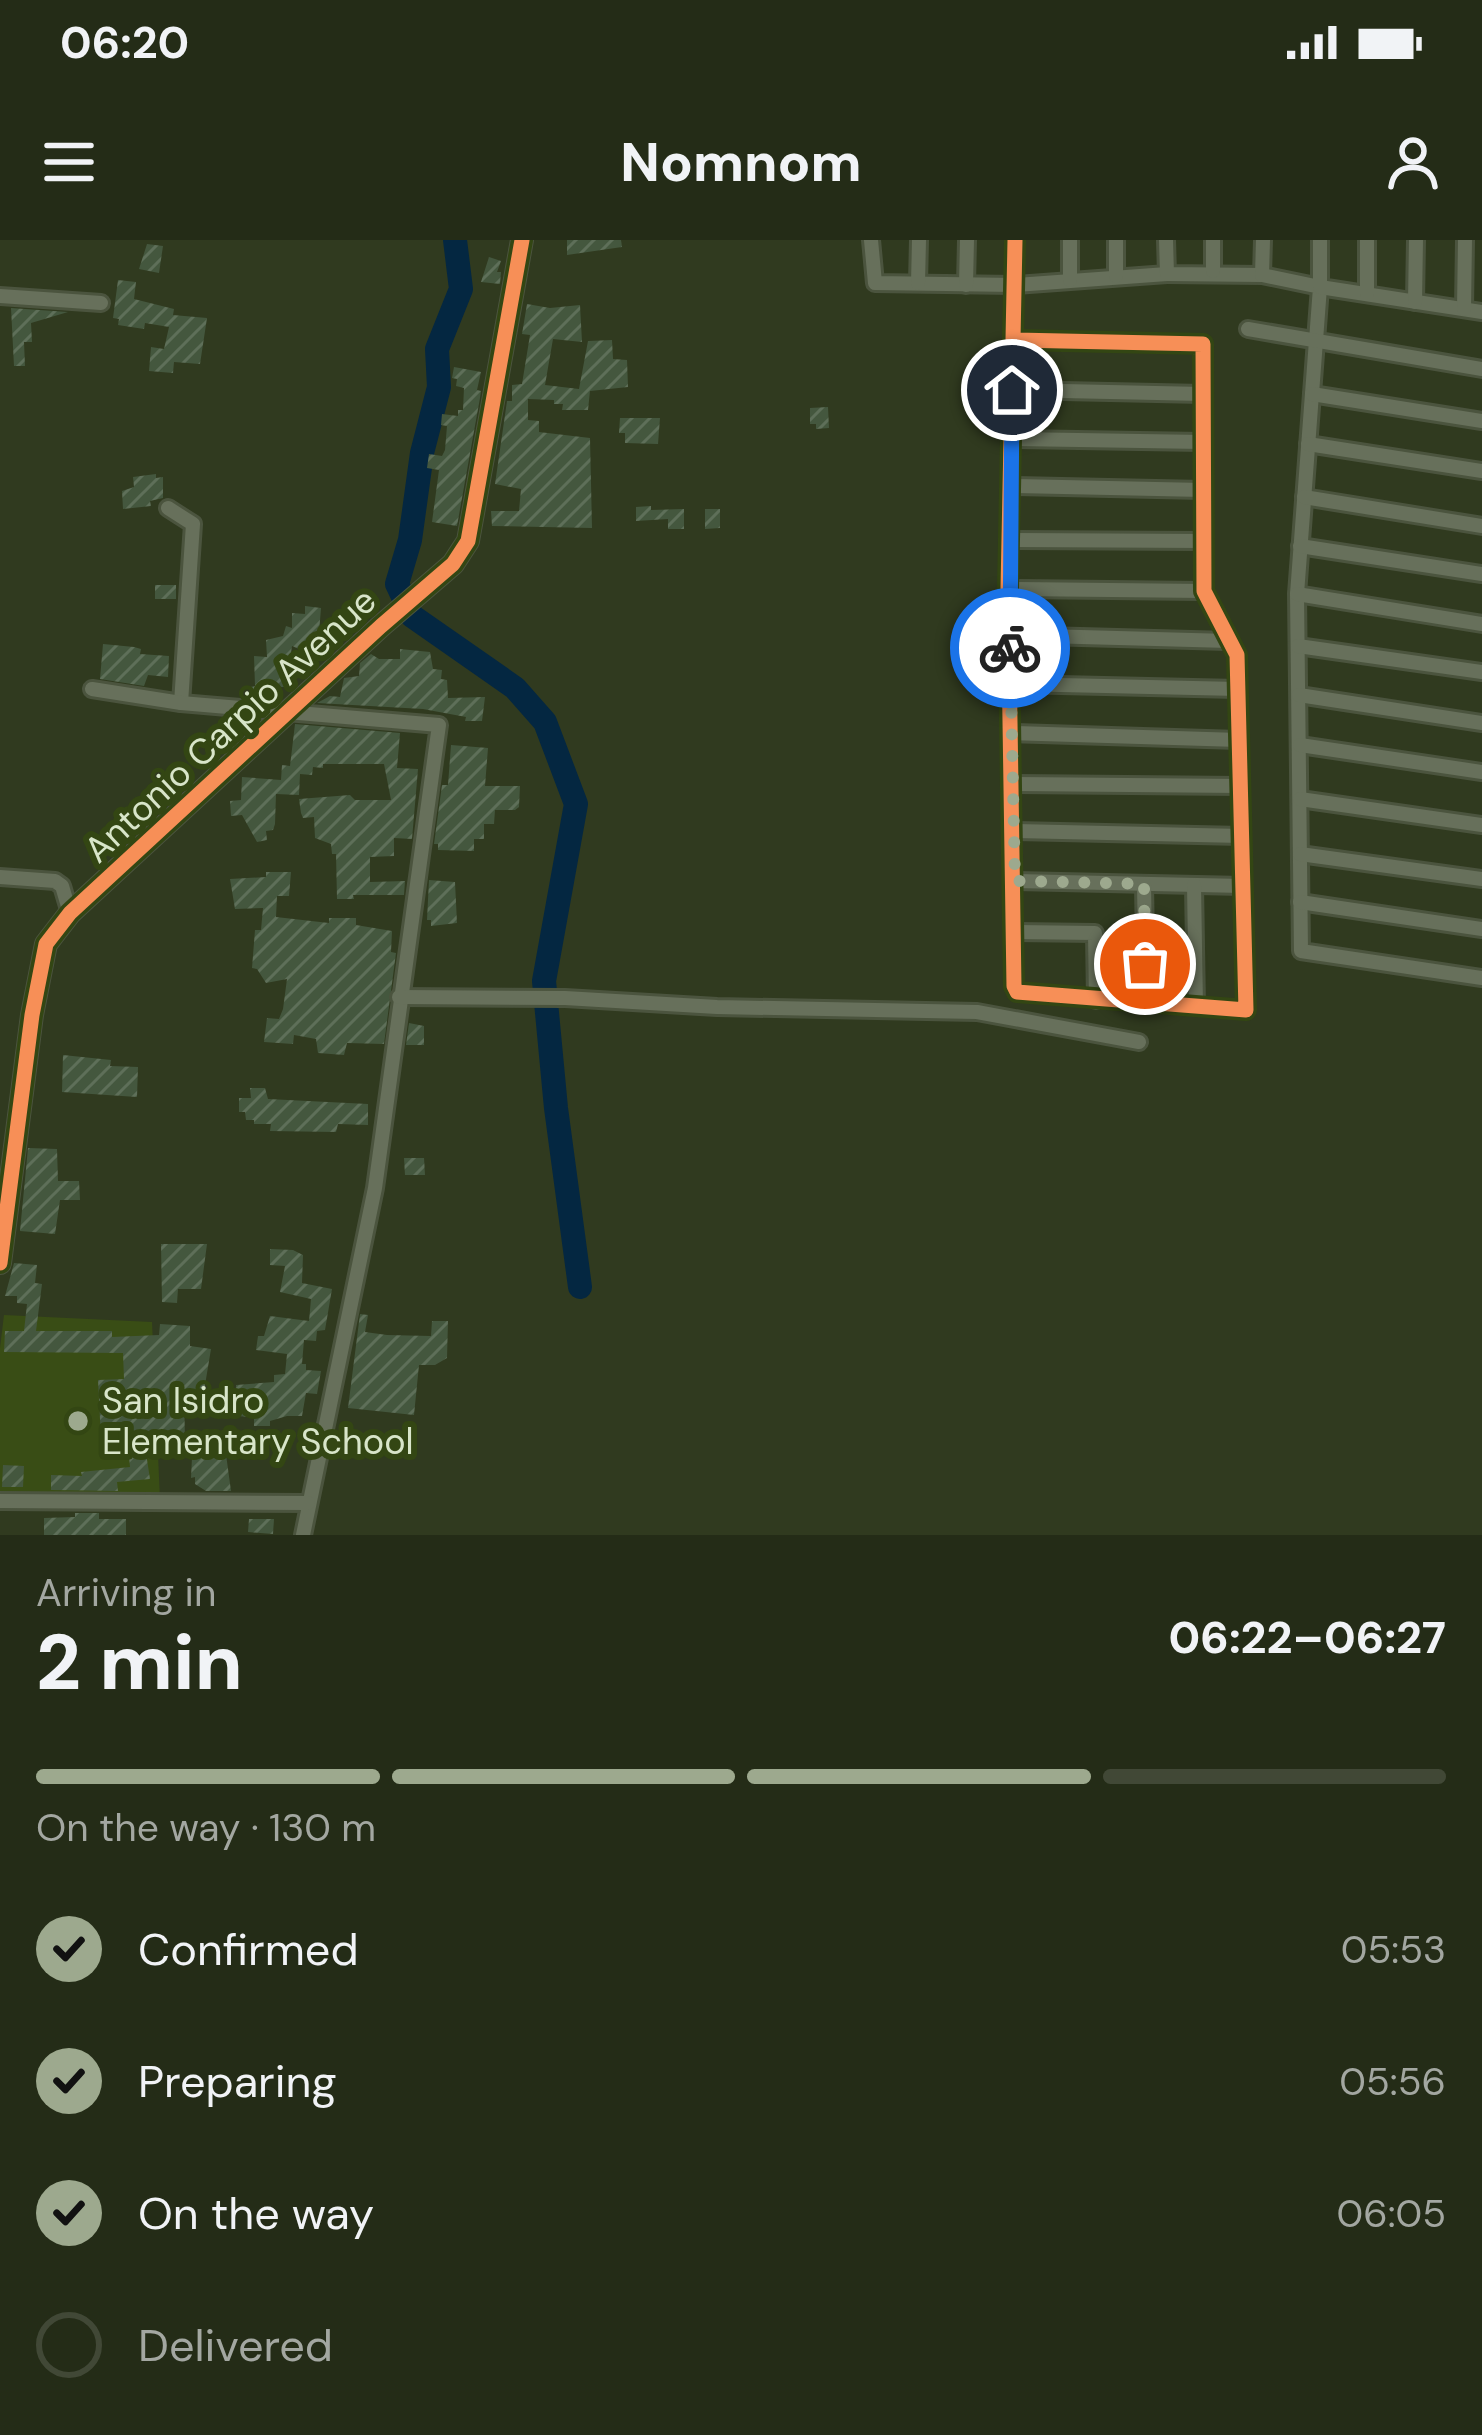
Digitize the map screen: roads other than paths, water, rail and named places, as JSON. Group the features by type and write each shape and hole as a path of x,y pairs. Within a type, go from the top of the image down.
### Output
{"street":[{"name":"Antonio Carpio Avenue","path":"0,1263 32,1015 46,944 70,913 453,564 468,541 522,240"},
{"path":"871,240 873,281 1015,285 1213,272 1262,275 1482,312"},
{"path":"918,284 920,240"},
{"path":"967,240 967,285"},
{"path":"1014,340 1203,344 1204,591 1237,656 1246,1010 1017,992 1014,986 1008,589 1015,240"},
{"path":"1070,240 1070,280"},
{"path":"1116,240 1116,276"},
{"path":"1166,240 1167,274"},
{"path":"1213,240 1213,272"},
{"path":"1262,275 1263,240"},
{"path":"1319,240 1320,287 1297,594 1300,947 1304,953 1482,978"},
{"path":"1366,294 1367,240"},
{"path":"1415,302 1416,240"},
{"path":"1464,309 1466,240"},
{"path":"0,296 101,303"},
{"path":"1248,329 1482,369"},
{"path":"1012,390 1203,394"},
{"path":"1312,394 1482,421"},
{"path":"1012,439 1203,442"},
{"path":"1308,444 1482,471"},
{"path":"1011,486 1203,490"},
{"path":"1304,497 1482,526"},
{"path":"168,508 193,524 182,703"},
{"path":"1010,540 1204,541"},
{"path":"1300,546 1482,574"},
{"path":"1008,589 1204,591"},
{"path":"1297,594 1482,624"},
{"path":"1010,635 1229,641"},
{"path":"1298,646 1482,672"},
{"path":"1011,684 1238,689"},
{"path":"92,688 182,703 440,724 375,1188 303,1535"},
{"path":"1299,695 1482,722"},
{"path":"1012,733 1239,740"},
{"path":"1300,745 1482,772"},
{"path":"1013,784 1240,786"},
{"path":"1300,799 1482,825"},
{"path":"1014,831 1242,836"},
{"path":"1300,854 1482,879"},
{"path":"0,878 55,881 62,886 70,913"},
{"path":"1015,881 1243,886"},
{"path":"1144,884 1146,1004"},
{"path":"1194,885 1196,1007"},
{"path":"1300,902 1482,928"},
{"path":"1015,932 1095,933 1096,1000"},
{"path":"399,997 976,1012 1139,1042"},
{"path":"0,1501 308,1503"}],"waterway":[{"path":"455,240 461,289 437,349 439,387 397,584 412,616 515,688 545,722 576,804 544,981 580,1287"}],"place":[{"name":"San Isidro Elementary School","path":"78,1421"}]}
